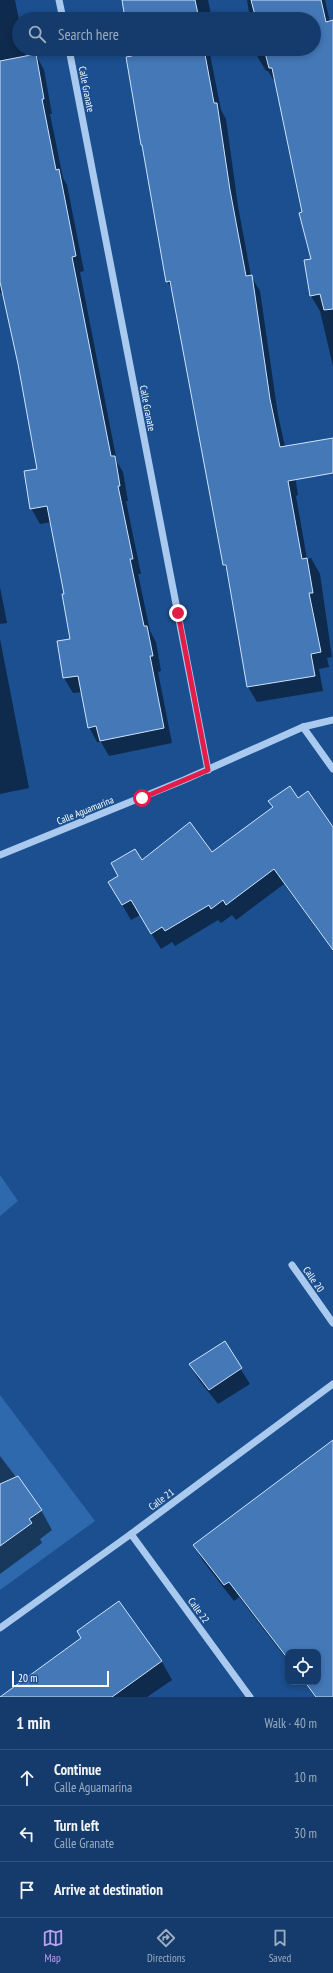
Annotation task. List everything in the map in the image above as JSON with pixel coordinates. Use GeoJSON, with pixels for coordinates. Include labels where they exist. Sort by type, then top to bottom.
{"type":"FeatureCollection","features":[{"type":"Feature","properties":{"kind":"street"},"geometry":{"type":"LineString","coordinates":[[59,0],[62,12]]}},
{"type":"Feature","properties":{"kind":"street","name":"Calle Granate"},"geometry":{"type":"LineString","coordinates":[[70,56],[208,770]]}},
{"type":"Feature","properties":{"kind":"street","name":"Calle Aguamarina"},"geometry":{"type":"LineString","coordinates":[[0,855],[208,770],[303,727],[333,720]]}},
{"type":"Feature","properties":{"kind":"street"},"geometry":{"type":"LineString","coordinates":[[303,727],[333,769]]}},
{"type":"Feature","properties":{"kind":"street","name":"Calle 20"},"geometry":{"type":"LineString","coordinates":[[292,1265],[333,1323]]}},
{"type":"Feature","properties":{"kind":"street","name":"Calle 21"},"geometry":{"type":"LineString","coordinates":[[0,1628],[131,1534],[333,1384]]}},
{"type":"Feature","properties":{"kind":"street","name":"Calle 22"},"geometry":{"type":"LineString","coordinates":[[131,1534],[250,1697]]}},
{"type":"Feature","properties":{"kind":"shaded area"},"geometry":{"type":"Polygon","coordinates":[[[0,1175],[18,1201],[0,1216],[0,1175]]]}},
{"type":"Feature","properties":{"kind":"shaded area"},"geometry":{"type":"Polygon","coordinates":[[[0,1395],[95,1521],[0,1590],[0,1395]]]}},
{"type":"Feature","properties":{"kind":"building"},"geometry":{"type":"Polygon","coordinates":[[[122,0],[195,0],[198,12],[124,12],[122,0]]]}},
{"type":"Feature","properties":{"kind":"building"},"geometry":{"type":"Polygon","coordinates":[[[251,0],[321,0],[326,22],[333,20],[333,309],[324,310],[320,294],[310,296],[304,260],[311,259],[299,213],[302,212],[272,68],[269,68],[266,56],[321,56],[321,12],[254,12],[251,0]]]}},
{"type":"Feature","properties":{"kind":"building"},"geometry":{"type":"Polygon","coordinates":[[[26,56],[36,56],[44,99],[42,99],[56,170],[59,169],[76,256],[72,257],[111,456],[115,456],[120,486],[118,486],[133,559],[130,559],[144,626],[147,626],[153,656],[150,656],[164,728],[100,741],[96,726],[88,728],[78,676],[63,678],[57,641],[70,639],[62,594],[64,594],[47,506],[30,509],[24,471],[37,469],[18,364],[0,282],[0,61],[26,56]]]}},
{"type":"Feature","properties":{"kind":"building"},"geometry":{"type":"Polygon","coordinates":[[[205,56],[214,103],[217,103],[230,190],[246,276],[252,275],[270,399],[280,447],[333,438],[333,473],[288,481],[302,559],[307,558],[313,593],[309,593],[321,652],[311,654],[315,676],[247,687],[226,565],[223,565],[170,281],[166,282],[126,57],[205,56]]]}},
{"type":"Feature","properties":{"kind":"building"},"geometry":{"type":"Polygon","coordinates":[[[290,786],[298,798],[308,791],[333,827],[333,950],[274,869],[226,905],[223,900],[211,909],[209,905],[165,931],[162,927],[151,934],[131,900],[122,905],[108,882],[118,876],[111,863],[135,849],[142,860],[190,822],[212,852],[273,807],[268,801],[290,786]]]}},
{"type":"Feature","properties":{"kind":"building"},"geometry":{"type":"Polygon","coordinates":[[[225,1341],[242,1368],[209,1390],[189,1364],[225,1341]]]}},
{"type":"Feature","properties":{"kind":"building"},"geometry":{"type":"Polygon","coordinates":[[[333,1440],[333,1697],[316,1697],[307,1685],[321,1685],[321,1649],[285,1649],[285,1655],[229,1582],[224,1585],[193,1545],[333,1440]]]}},
{"type":"Feature","properties":{"kind":"building"},"geometry":{"type":"Polygon","coordinates":[[[18,1476],[42,1510],[29,1519],[32,1523],[0,1546],[0,1484],[18,1476]]]}},
{"type":"Feature","properties":{"kind":"building"},"geometry":{"type":"Polygon","coordinates":[[[119,1601],[162,1661],[112,1697],[0,1697],[81,1638],[77,1631],[119,1601]]]}},
{"type":"Feature","properties":{"kind":"route"},"geometry":{"type":"LineString","coordinates":[[142,798],[208,770],[178,613]]}}]}
